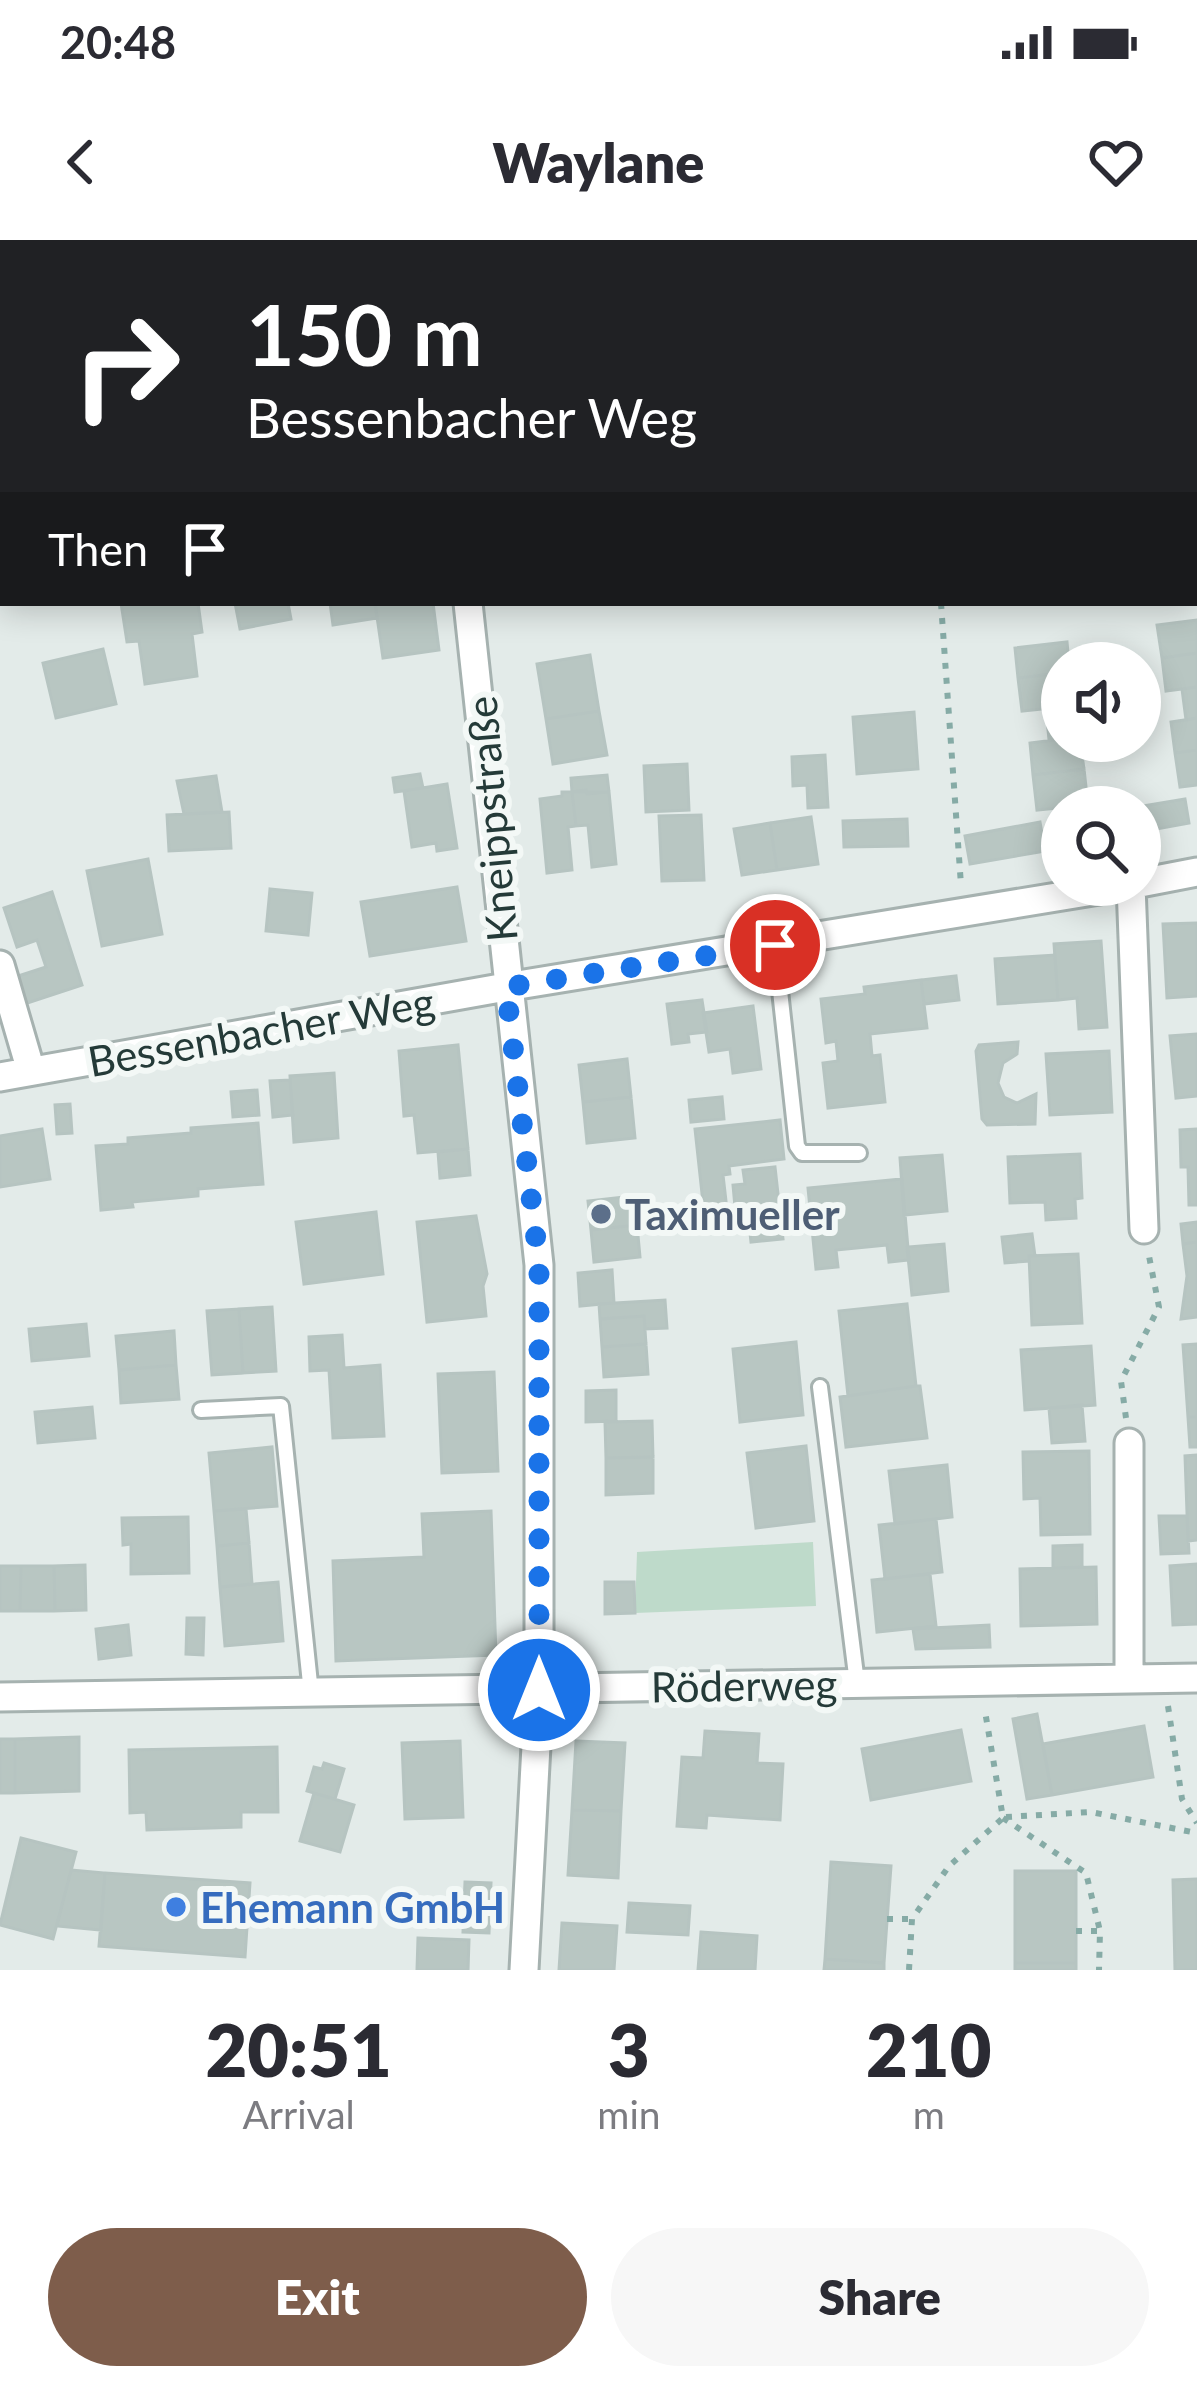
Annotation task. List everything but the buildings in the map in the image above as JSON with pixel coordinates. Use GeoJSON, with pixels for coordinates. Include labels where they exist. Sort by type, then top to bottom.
{"type":"FeatureCollection","features":[{"type":"Feature","properties":{"kind":"street","name":"Kneippstraße"},"geometry":{"type":"LineString","coordinates":[[468,606],[539,1265],[539,1690],[524,1970]]}},
{"type":"Feature","properties":{"kind":"street","name":"Bessenbacher Weg"},"geometry":{"type":"LineString","coordinates":[[1161,879],[1197,872]]}},
{"type":"Feature","properties":{"kind":"street","name":"Bessenbacher Weg"},"geometry":{"type":"LineString","coordinates":[[0,1077],[1041,899]]}},
{"type":"Feature","properties":{"kind":"street"},"geometry":{"type":"LineString","coordinates":[[1135,906],[1144,1229]]}},
{"type":"Feature","properties":{"kind":"street","name":"Bessenbacher Weg"},"geometry":{"type":"LineString","coordinates":[[0,965],[32,1071]]}},
{"type":"Feature","properties":{"kind":"street"},"geometry":{"type":"LineString","coordinates":[[1129,1443],[1129,1678]]}},
{"type":"Feature","properties":{"kind":"street","name":"Röderweg"},"geometry":{"type":"LineString","coordinates":[[0,1697],[1197,1678]]}},
{"type":"Feature","properties":{"kind":"lane"},"geometry":{"type":"LineString","coordinates":[[775,945],[797,1146],[802,1154],[812,1156],[859,1153]]}},
{"type":"Feature","properties":{"kind":"lane"},"geometry":{"type":"LineString","coordinates":[[820,1387],[857,1683]]}},
{"type":"Feature","properties":{"kind":"lane"},"geometry":{"type":"LineString","coordinates":[[201,1410],[281,1406],[310,1693]]}},
{"type":"Feature","properties":{"kind":"path"},"geometry":{"type":"LineString","coordinates":[[941,606],[962,912]]}},
{"type":"Feature","properties":{"kind":"path"},"geometry":{"type":"LineString","coordinates":[[1129,1443],[1121,1381],[1159,1307],[1144,1229]]}},
{"type":"Feature","properties":{"kind":"path"},"geometry":{"type":"LineString","coordinates":[[1163,1677],[1182,1799],[1197,1828]]}},
{"type":"Feature","properties":{"kind":"path"},"geometry":{"type":"LineString","coordinates":[[980,1681],[1003,1818],[1086,1874],[1100,1930],[1100,1970]]}},
{"type":"Feature","properties":{"kind":"path"},"geometry":{"type":"LineString","coordinates":[[909,1970],[912,1919],[949,1866],[1003,1818],[1091,1812],[1197,1828]]}},
{"type":"Feature","properties":{"kind":"path"},"geometry":{"type":"LineString","coordinates":[[887,1919],[912,1919]]}},
{"type":"Feature","properties":{"kind":"path"},"geometry":{"type":"LineString","coordinates":[[1076,1931],[1100,1930]]}},
{"type":"Feature","properties":{"kind":"green space"},"geometry":{"type":"Polygon","coordinates":[[[813,1542],[816,1606],[635,1613],[637,1552],[813,1542]]]}},
{"type":"Feature","properties":{"kind":"place","name":"Taximueller"},"geometry":{"type":"Point","coordinates":[601,1214]}},
{"type":"Feature","properties":{"kind":"place","name":"Ehemann GmbH"},"geometry":{"type":"Point","coordinates":[176,1907]}},
{"type":"Feature","properties":{"kind":"route"},"geometry":{"type":"LineString","coordinates":[[539,1690],[539,1265],[506,987],[775,945]]}}]}
